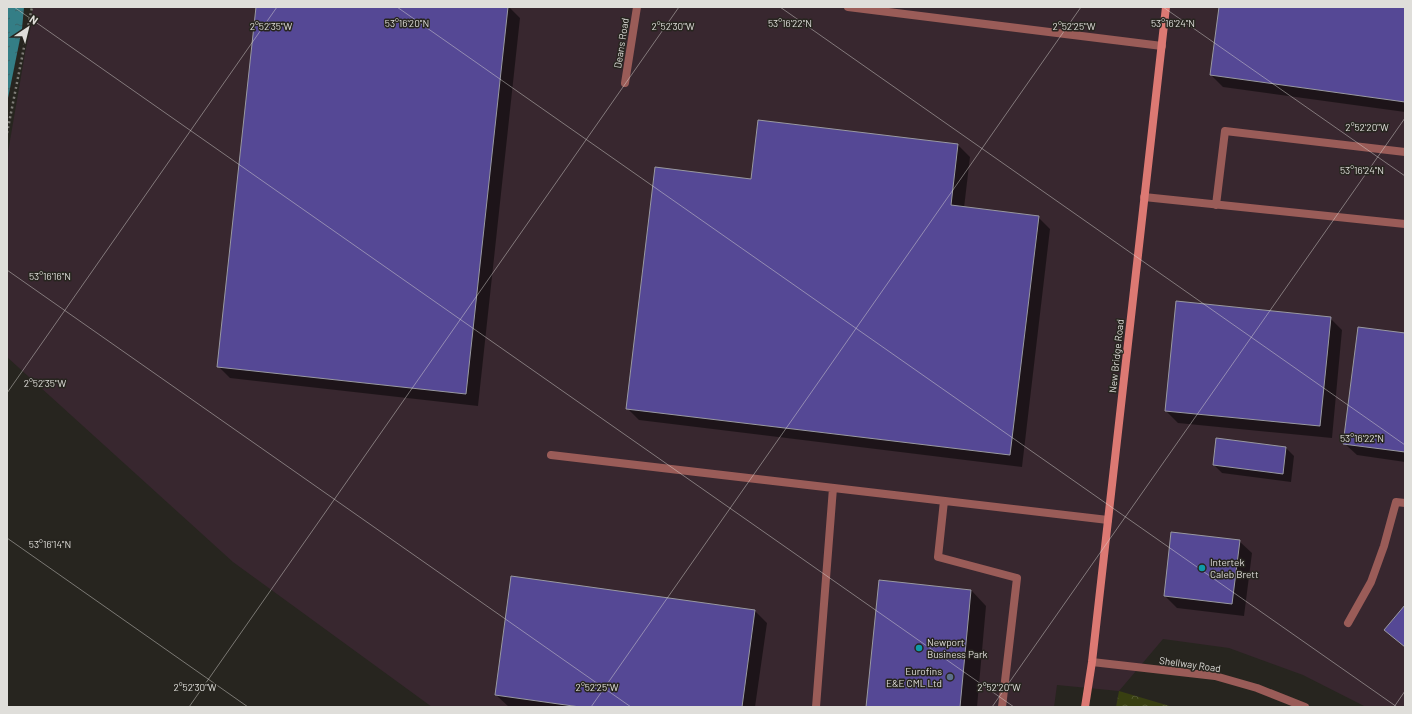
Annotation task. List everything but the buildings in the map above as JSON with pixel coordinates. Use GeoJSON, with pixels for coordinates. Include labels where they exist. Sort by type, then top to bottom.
{"type":"FeatureCollection","features":[{"type":"Feature","properties":{"kind":"street","name":"New Bridge Road"},"geometry":{"type":"LineString","coordinates":[[1085,707],[1092,662],[1166,7]]}},
{"type":"Feature","properties":{"kind":"lane","name":"Deans Road"},"geometry":{"type":"LineString","coordinates":[[625,82],[637,7]]}},
{"type":"Feature","properties":{"kind":"lane"},"geometry":{"type":"LineString","coordinates":[[848,7],[1162,46]]}},
{"type":"Feature","properties":{"kind":"lane"},"geometry":{"type":"LineString","coordinates":[[1216,204],[1225,131],[1405,152]]}},
{"type":"Feature","properties":{"kind":"lane"},"geometry":{"type":"LineString","coordinates":[[1144,197],[1405,224]]}},
{"type":"Feature","properties":{"kind":"lane"},"geometry":{"type":"LineString","coordinates":[[551,455],[1108,520]]}},
{"type":"Feature","properties":{"kind":"lane"},"geometry":{"type":"LineString","coordinates":[[816,707],[833,488]]}},
{"type":"Feature","properties":{"kind":"lane"},"geometry":{"type":"LineString","coordinates":[[944,501],[938,557],[1017,578],[1002,707]]}},
{"type":"Feature","properties":{"kind":"lane"},"geometry":{"type":"LineString","coordinates":[[1348,623],[1371,582],[1384,546],[1396,502],[1405,503]]}},
{"type":"Feature","properties":{"kind":"lane","name":"Shellway Road"},"geometry":{"type":"LineString","coordinates":[[1092,662],[1215,676],[1257,688],[1305,707]]}},
{"type":"Feature","properties":{"kind":"path"},"geometry":{"type":"LineString","coordinates":[[7,133],[32,7]]}},
{"type":"Feature","properties":{"kind":"shaded area"},"geometry":{"type":"Polygon","coordinates":[[[33,7],[1405,7],[1405,707],[1366,707],[1303,675],[1229,648],[1163,639],[1119,691],[1057,685],[1054,707],[432,707],[233,562],[7,357],[7,158],[33,7]]]}},
{"type":"Feature","properties":{"kind":"green space"},"geometry":{"type":"Polygon","coordinates":[[[1119,691],[1173,707],[1116,707],[1119,691]]]}},
{"type":"Feature","properties":{"kind":"water"},"geometry":{"type":"Polygon","coordinates":[[[7,7],[24,7],[22,29],[7,103],[7,7]]]}},
{"type":"Feature","properties":{"kind":"place","name":"Intertek Caleb Brett"},"geometry":{"type":"Point","coordinates":[1202,568]}},
{"type":"Feature","properties":{"kind":"place","name":"Newport Business Park"},"geometry":{"type":"Point","coordinates":[919,648]}},
{"type":"Feature","properties":{"kind":"place","name":"Eurofins E&E CML Ltd"},"geometry":{"type":"Point","coordinates":[950,677]}}]}
